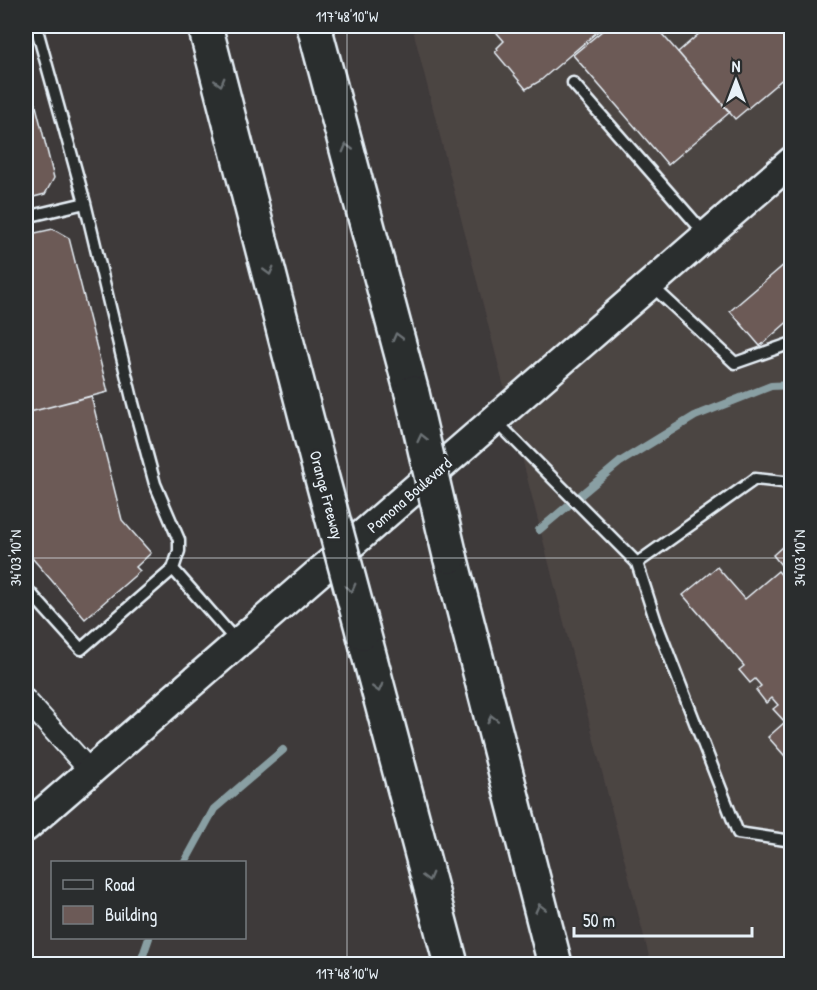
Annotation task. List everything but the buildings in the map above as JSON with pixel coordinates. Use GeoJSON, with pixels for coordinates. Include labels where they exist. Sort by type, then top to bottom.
{"type":"FeatureCollection","features":[{"type":"Feature","properties":{"kind":"highway","name":"Orange Freeway"},"geometry":{"type":"LineString","coordinates":[[205,26],[451,964]]}},
{"type":"Feature","properties":{"kind":"highway"},"geometry":{"type":"LineString","coordinates":[[315,26],[412,393],[450,556],[555,964]]}},
{"type":"Feature","properties":{"kind":"street","name":"Pomona Boulevard"},"geometry":{"type":"LineString","coordinates":[[26,827],[792,161]]}},
{"type":"Feature","properties":{"kind":"street"},"geometry":{"type":"LineString","coordinates":[[26,700],[91,772]]}},
{"type":"Feature","properties":{"kind":"lane"},"geometry":{"type":"LineString","coordinates":[[26,588],[81,650],[173,568],[179,551],[179,540],[155,484],[85,203],[36,26]]}},
{"type":"Feature","properties":{"kind":"lane"},"geometry":{"type":"LineString","coordinates":[[573,83],[706,236]]}},
{"type":"Feature","properties":{"kind":"lane"},"geometry":{"type":"LineString","coordinates":[[26,217],[85,203]]}},
{"type":"Feature","properties":{"kind":"lane"},"geometry":{"type":"LineString","coordinates":[[651,285],[735,363],[792,343]]}},
{"type":"Feature","properties":{"kind":"lane"},"geometry":{"type":"LineString","coordinates":[[495,420],[637,563],[656,622],[738,833],[792,841]]}},
{"type":"Feature","properties":{"kind":"lane"},"geometry":{"type":"LineString","coordinates":[[637,563],[755,479],[792,483]]}},
{"type":"Feature","properties":{"kind":"lane"},"geometry":{"type":"LineString","coordinates":[[173,568],[238,644]]}},
{"type":"Feature","properties":{"kind":"shaded area"},"geometry":{"type":"Polygon","coordinates":[[[412,26],[791,26],[791,964],[651,964],[412,26]]]}},
{"type":"Feature","properties":{"kind":"waterway"},"geometry":{"type":"LineString","coordinates":[[539,530],[620,462],[695,416],[771,386],[792,385]]}},
{"type":"Feature","properties":{"kind":"waterway"},"geometry":{"type":"LineString","coordinates":[[186,861],[214,809],[283,750]]}},
{"type":"Feature","properties":{"kind":"waterway"},"geometry":{"type":"LineString","coordinates":[[140,964],[149,939]]}}]}
